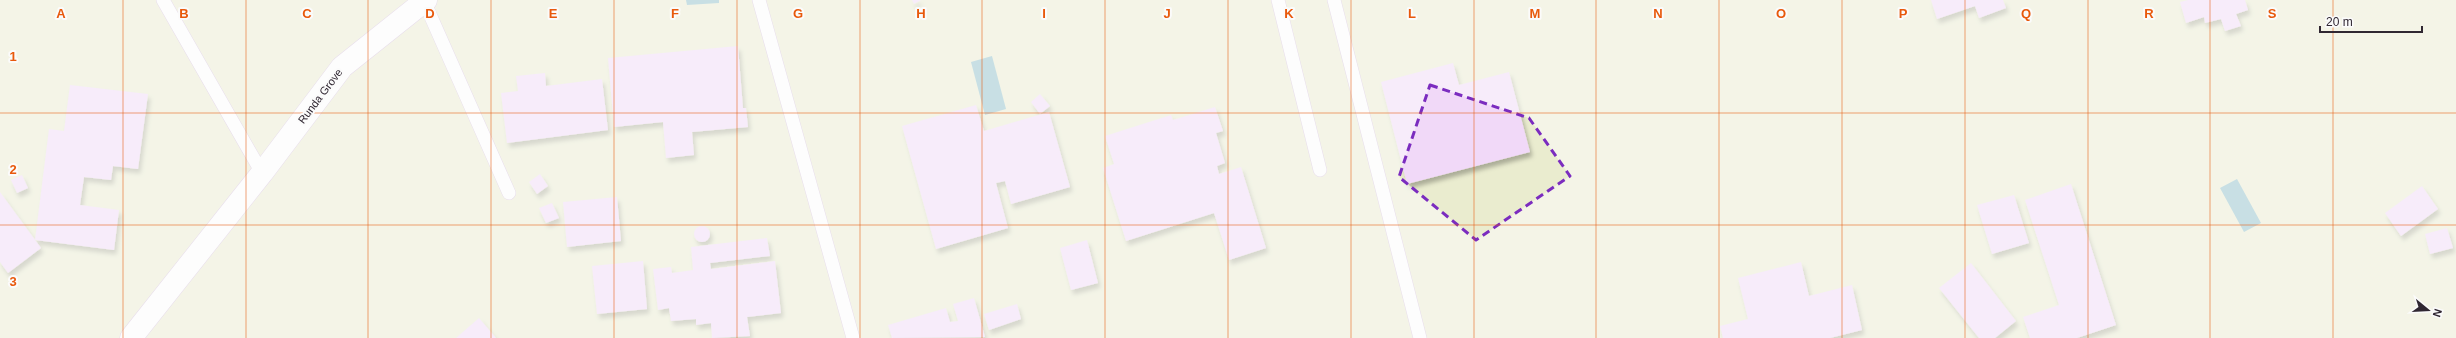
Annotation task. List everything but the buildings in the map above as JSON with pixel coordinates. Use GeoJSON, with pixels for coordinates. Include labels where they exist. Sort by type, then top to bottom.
{"type":"FeatureCollection","features":[{"type":"Feature","properties":{"kind":"street","name":"Runda Grove"},"geometry":{"type":"LineString","coordinates":[[131,338],[262,172],[342,67],[425,1]]}},
{"type":"Feature","properties":{"kind":"lane"},"geometry":{"type":"LineString","coordinates":[[163,0],[262,172]]}},
{"type":"Feature","properties":{"kind":"lane"},"geometry":{"type":"LineString","coordinates":[[759,0],[853,338]]}},
{"type":"Feature","properties":{"kind":"lane"},"geometry":{"type":"LineString","coordinates":[[1278,0],[1320,170]]}},
{"type":"Feature","properties":{"kind":"lane"},"geometry":{"type":"LineString","coordinates":[[1334,0],[1420,338]]}},
{"type":"Feature","properties":{"kind":"lane"},"geometry":{"type":"LineString","coordinates":[[425,1],[509,193]]}},
{"type":"Feature","properties":{"kind":"highlighted area"},"geometry":{"type":"Polygon","coordinates":[[[1430,85],[1529,118],[1570,176],[1476,240],[1399,177],[1430,85]]]}},
{"type":"Feature","properties":{"kind":"green space"},"geometry":{"type":"Polygon","coordinates":[[[0,0],[2456,0],[2456,338],[0,338],[0,0]]]}},
{"type":"Feature","properties":{"kind":"water"},"geometry":{"type":"Polygon","coordinates":[[[686,0],[719,0],[719,3],[687,5],[686,0]]]}},
{"type":"Feature","properties":{"kind":"water"},"geometry":{"type":"Polygon","coordinates":[[[992,56],[1006,109],[985,115],[971,62],[992,56]]]}},
{"type":"Feature","properties":{"kind":"water"},"geometry":{"type":"Polygon","coordinates":[[[2237,179],[2261,223],[2244,232],[2220,188],[2237,179]]]}}]}
